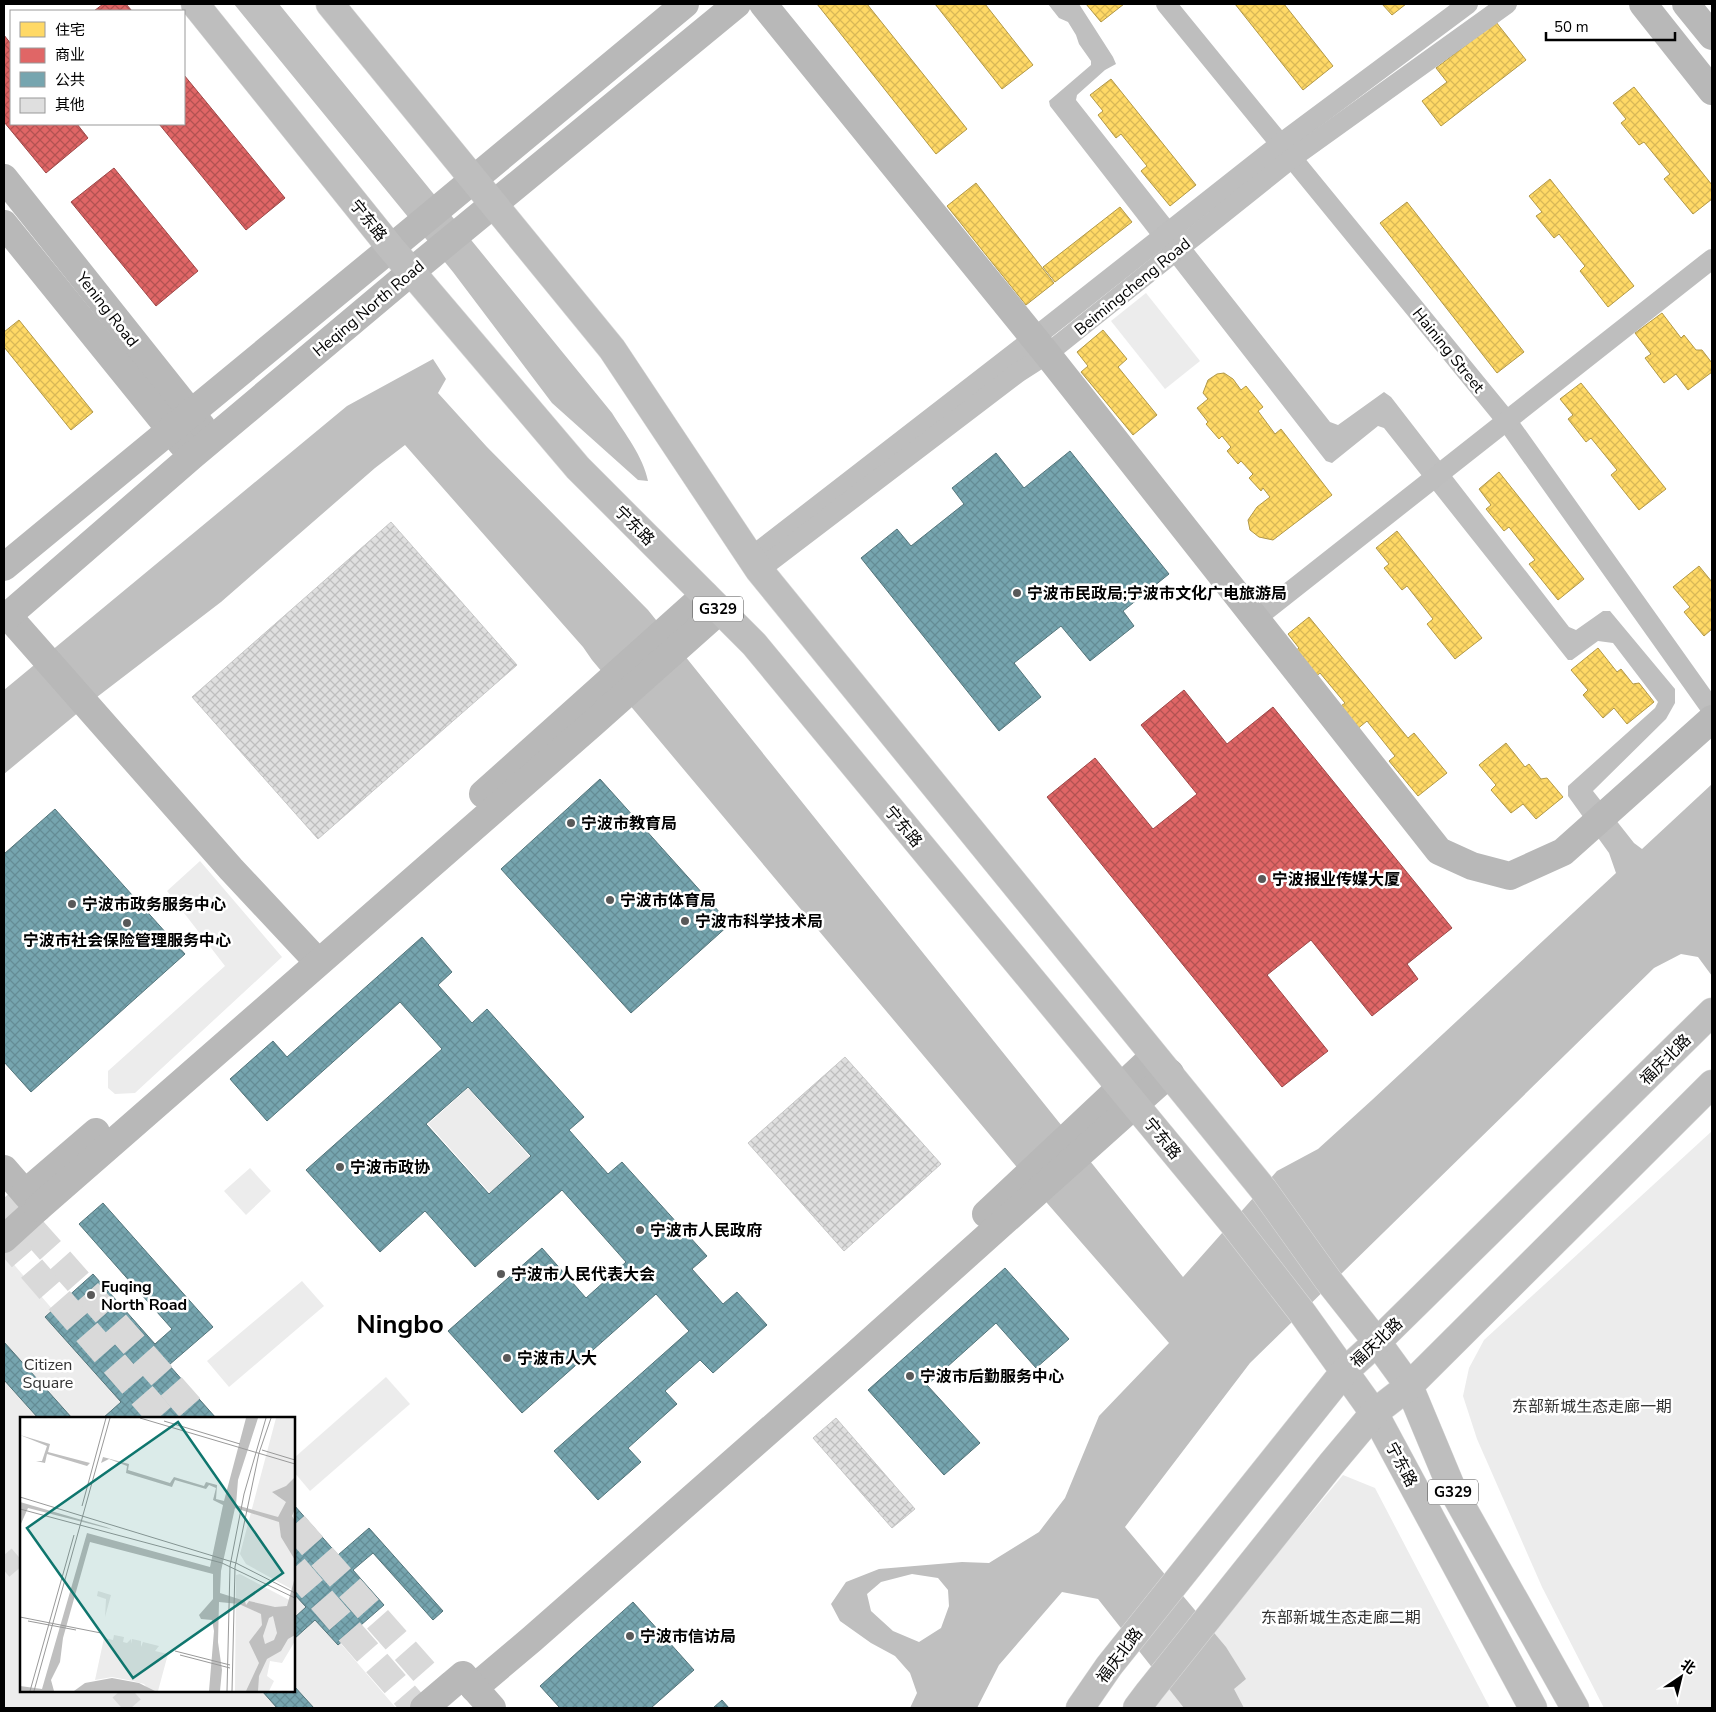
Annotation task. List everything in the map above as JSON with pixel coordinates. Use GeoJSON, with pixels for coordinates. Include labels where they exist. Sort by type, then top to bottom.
{"type":"FeatureCollection","features":[{"type":"Feature","properties":{"kind":"main road","name":"宁东路"},"geometry":{"type":"LineString","coordinates":[[195,4],[391,248],[578,468],[754,644],[1232,1222],[1301,1311],[1374,1413],[1532,1708]]}},
{"type":"Feature","properties":{"kind":"main road","name":"G329"},"geometry":{"type":"LineString","coordinates":[[330,4],[612,349],[754,564],[1263,1189],[1328,1280],[1377,1342],[1409,1386],[1452,1489],[1575,1708]]}},
{"type":"Feature","properties":{"kind":"main road","name":"福庆北路"},"geometry":{"type":"LineString","coordinates":[[1080,1708],[1109,1666],[1344,1372],[1377,1342],[1712,1012]]}},
{"type":"Feature","properties":{"kind":"main road"},"geometry":{"type":"LineString","coordinates":[[1138,1708],[1155,1684],[1374,1413],[1409,1386],[1712,1084]]}},
{"type":"Feature","properties":{"kind":"street","name":"Heqing North Road"},"geometry":{"type":"LineString","coordinates":[[4,567],[684,4]]}},
{"type":"Feature","properties":{"kind":"street","name":"Heqing North Road"},"geometry":{"type":"LineString","coordinates":[[5,622],[202,448],[411,272],[737,4]]}},
{"type":"Feature","properties":{"kind":"street"},"geometry":{"type":"LineString","coordinates":[[763,4],[1040,346],[1439,851],[1472,866],[1510,876],[1562,852],[1712,719]]}},
{"type":"Feature","properties":{"kind":"street","name":"Haining Street"},"geometry":{"type":"LineString","coordinates":[[1166,4],[1506,420],[1712,710]]}},
{"type":"Feature","properties":{"kind":"street","name":"Beimingcheng Road"},"geometry":{"type":"LineString","coordinates":[[754,564],[1019,372],[1040,346],[1468,4]]}},
{"type":"Feature","properties":{"kind":"street","name":"Beimingcheng Road"},"geometry":{"type":"LineString","coordinates":[[1286,151],[1507,4]]}},
{"type":"Feature","properties":{"kind":"street"},"geometry":{"type":"LineString","coordinates":[[1643,4],[1712,91]]}},
{"type":"Feature","properties":{"kind":"street"},"geometry":{"type":"LineString","coordinates":[[1686,4],[1712,36]]}},
{"type":"Feature","properties":{"kind":"street","name":"Yening Road"},"geometry":{"type":"LineString","coordinates":[[4,178],[202,448]]}},
{"type":"Feature","properties":{"kind":"street","name":"Yening Road"},"geometry":{"type":"LineString","coordinates":[[4,224],[181,421]]}},
{"type":"Feature","properties":{"kind":"street"},"geometry":{"type":"LineString","coordinates":[[1255,619],[1712,259]]}},
{"type":"Feature","properties":{"kind":"street"},"geometry":{"type":"LineString","coordinates":[[4,1239],[31,1200],[308,961],[713,603]]}},
{"type":"Feature","properties":{"kind":"street"},"geometry":{"type":"LineString","coordinates":[[5,622],[231,869],[308,961]]}},
{"type":"Feature","properties":{"kind":"street"},"geometry":{"type":"LineString","coordinates":[[424,1708],[468,1681],[521,1627],[846,1346],[1162,1065]]}},
{"type":"Feature","properties":{"kind":"street"},"geometry":{"type":"LineString","coordinates":[[4,1169],[31,1200]]}},
{"type":"Feature","properties":{"kind":"street"},"geometry":{"type":"LineString","coordinates":[[468,1681],[492,1708]]}},
{"type":"Feature","properties":{"kind":"green space"},"geometry":{"type":"Polygon","coordinates":[[[1146,293],[1200,361],[1165,389],[1111,321],[1146,293]]]}},
{"type":"Feature","properties":{"kind":"green space"},"geometry":{"type":"Polygon","coordinates":[[[200,861],[282,957],[135,1093],[115,1094],[108,1088],[108,1071],[225,966],[167,891],[200,861]]]}},
{"type":"Feature","properties":{"kind":"green space"},"geometry":{"type":"Polygon","coordinates":[[[468,1088],[530,1157],[490,1193],[428,1124],[468,1088]]]}},
{"type":"Feature","properties":{"kind":"green space","name":"东部新城生态走廊一期"},"geometry":{"type":"Polygon","coordinates":[[[1712,1131],[1712,1708],[1604,1708],[1542,1587],[1477,1439],[1463,1396],[1469,1368],[1484,1340],[1712,1131]]]}},
{"type":"Feature","properties":{"kind":"green space"},"geometry":{"type":"Polygon","coordinates":[[[250,1168],[271,1191],[246,1215],[224,1191],[250,1168]]]}},
{"type":"Feature","properties":{"kind":"green space","name":"Citizen Square"},"geometry":{"type":"Polygon","coordinates":[[[4,1253],[145,1417],[20,1417],[20,1692],[295,1692],[295,1590],[396,1708],[4,1708],[4,1253]]]}},
{"type":"Feature","properties":{"kind":"green space"},"geometry":{"type":"Polygon","coordinates":[[[302,1281],[324,1306],[229,1387],[207,1361],[302,1281]]]}},
{"type":"Feature","properties":{"kind":"green space"},"geometry":{"type":"Polygon","coordinates":[[[386,1377],[410,1404],[310,1491],[295,1473],[295,1457],[386,1377]]]}},
{"type":"Feature","properties":{"kind":"green space","name":"东部新城生态走廊二期"},"geometry":{"type":"Polygon","coordinates":[[[1343,1475],[1375,1488],[1490,1708],[1152,1708],[1166,1687],[1343,1475]]]}},
{"type":"Feature","properties":{"kind":"shaded area"},"geometry":{"type":"Polygon","coordinates":[[[234,4],[279,4],[612,413],[638,454],[648,481],[638,480],[552,403],[453,272],[234,4]]]}},
{"type":"Feature","properties":{"kind":"shaded area"},"geometry":{"type":"Polygon","coordinates":[[[1048,4],[1079,4],[1116,64],[1105,70],[1077,95],[1076,100],[1330,422],[1338,425],[1384,392],[1391,397],[1569,627],[1576,630],[1603,611],[1610,611],[1675,689],[1675,703],[1666,719],[1593,791],[1634,843],[1642,849],[1712,784],[1712,976],[1698,957],[1681,954],[1654,968],[1250,1363],[1125,1527],[1226,1647],[1246,1679],[1234,1689],[1244,1708],[1184,1708],[1098,1599],[1062,1592],[999,1665],[977,1708],[910,1708],[917,1693],[910,1673],[895,1656],[871,1643],[840,1621],[831,1604],[846,1582],[879,1569],[962,1562],[989,1563],[1039,1532],[1065,1498],[1099,1416],[1169,1343],[1047,1203],[583,647],[405,445],[375,468],[221,602],[97,697],[4,774],[4,690],[347,406],[433,359],[446,379],[438,393],[487,447],[648,610],[1183,1277],[1277,1171],[1318,1149],[1616,873],[1609,853],[1568,796],[1568,786],[1655,708],[1658,702],[1613,643],[1598,641],[1572,660],[1568,660],[1384,428],[1378,426],[1332,463],[1326,461],[1050,106],[1049,101],[1091,65],[1091,61],[1079,44],[1068,22],[1059,18],[1048,4]],[[912,1574],[881,1582],[867,1594],[871,1611],[893,1631],[919,1642],[941,1628],[949,1606],[948,1590],[938,1578],[912,1574]]]}},
{"type":"Feature","properties":{"kind":"building: 住宅"},"geometry":{"type":"Polygon","coordinates":[[[817,4],[867,4],[967,129],[936,154],[817,4]]]}},
{"type":"Feature","properties":{"kind":"building: 住宅"},"geometry":{"type":"Polygon","coordinates":[[[935,4],[985,4],[1033,65],[1002,89],[935,4]]]}},
{"type":"Feature","properties":{"kind":"building: 住宅"},"geometry":{"type":"Polygon","coordinates":[[[1086,4],[1124,4],[1101,22],[1086,4]]]}},
{"type":"Feature","properties":{"kind":"building: 住宅"},"geometry":{"type":"Polygon","coordinates":[[[1235,4],[1284,4],[1333,66],[1303,90],[1235,4]]]}},
{"type":"Feature","properties":{"kind":"building: 住宅"},"geometry":{"type":"Polygon","coordinates":[[[1382,4],[1406,4],[1392,15],[1382,4]]]}},
{"type":"Feature","properties":{"kind":"building: 住宅"},"geometry":{"type":"Polygon","coordinates":[[[1496,22],[1526,60],[1441,126],[1422,101],[1447,82],[1436,68],[1496,22]]]}},
{"type":"Feature","properties":{"kind":"building: 住宅"},"geometry":{"type":"Polygon","coordinates":[[[1111,79],[1196,185],[1170,206],[1141,171],[1147,166],[1121,134],[1116,138],[1098,115],[1103,111],[1090,95],[1111,79]]]}},
{"type":"Feature","properties":{"kind":"building: 住宅"},"geometry":{"type":"Polygon","coordinates":[[[1634,87],[1712,185],[1712,199],[1693,214],[1664,179],[1670,174],[1644,142],[1639,145],[1621,123],[1626,119],[1613,103],[1634,87]]]}},
{"type":"Feature","properties":{"kind":"building: 住宅"},"geometry":{"type":"Polygon","coordinates":[[[1550,179],[1634,286],[1608,307],[1580,271],[1585,266],[1559,234],[1554,238],[1536,216],[1542,212],[1529,196],[1550,179]]]}},
{"type":"Feature","properties":{"kind":"building: 住宅"},"geometry":{"type":"Polygon","coordinates":[[[976,183],[1054,283],[1026,305],[947,206],[976,183]]]}},
{"type":"Feature","properties":{"kind":"building: 住宅"},"geometry":{"type":"Polygon","coordinates":[[[1407,202],[1524,352],[1497,373],[1380,223],[1407,202]]]}},
{"type":"Feature","properties":{"kind":"building: 住宅"},"geometry":{"type":"Polygon","coordinates":[[[1120,207],[1132,222],[1055,282],[1043,267],[1120,207]]]}},
{"type":"Feature","properties":{"kind":"building: 住宅"},"geometry":{"type":"Polygon","coordinates":[[[1662,313],[1681,338],[1684,335],[1696,350],[1702,350],[1712,363],[1712,372],[1688,390],[1676,374],[1664,383],[1645,358],[1651,354],[1635,333],[1662,313]]]}},
{"type":"Feature","properties":{"kind":"building: 住宅"},"geometry":{"type":"Polygon","coordinates":[[[19,320],[93,412],[71,430],[4,347],[4,332],[19,320]]]}},
{"type":"Feature","properties":{"kind":"building: 住宅"},"geometry":{"type":"Polygon","coordinates":[[[1103,330],[1127,359],[1118,367],[1157,415],[1133,435],[1081,372],[1088,366],[1077,352],[1103,330]]]}},
{"type":"Feature","properties":{"kind":"building: 住宅"},"geometry":{"type":"Polygon","coordinates":[[[1224,373],[1233,379],[1241,390],[1246,386],[1263,407],[1258,411],[1275,434],[1281,429],[1332,495],[1273,540],[1259,537],[1250,530],[1248,520],[1257,507],[1270,497],[1263,488],[1261,491],[1249,478],[1253,474],[1241,461],[1238,464],[1227,451],[1231,447],[1222,436],[1219,439],[1206,424],[1208,422],[1197,408],[1208,399],[1203,393],[1208,380],[1217,374],[1224,373]]]}},
{"type":"Feature","properties":{"kind":"building: 住宅"},"geometry":{"type":"Polygon","coordinates":[[[1581,383],[1666,489],[1639,510],[1611,475],[1617,470],[1591,438],[1586,442],[1568,419],[1573,415],[1560,399],[1581,383]]]}},
{"type":"Feature","properties":{"kind":"building: 住宅"},"geometry":{"type":"Polygon","coordinates":[[[1499,472],[1584,579],[1558,600],[1529,564],[1535,560],[1509,527],[1504,531],[1486,509],[1491,505],[1479,489],[1499,472]]]}},
{"type":"Feature","properties":{"kind":"building: 住宅"},"geometry":{"type":"Polygon","coordinates":[[[1397,531],[1482,638],[1455,659],[1427,624],[1433,619],[1407,586],[1402,590],[1384,568],[1389,564],[1376,548],[1397,531]]]}},
{"type":"Feature","properties":{"kind":"building: 住宅"},"geometry":{"type":"Polygon","coordinates":[[[1699,566],[1712,582],[1712,629],[1704,636],[1684,612],[1690,607],[1673,587],[1699,566]]]}},
{"type":"Feature","properties":{"kind":"building: 住宅"},"geometry":{"type":"Polygon","coordinates":[[[1309,617],[1408,738],[1414,733],[1447,773],[1418,796],[1389,761],[1395,756],[1367,721],[1356,730],[1338,708],[1345,703],[1320,673],[1314,678],[1294,652],[1299,648],[1288,634],[1309,617]]]}},
{"type":"Feature","properties":{"kind":"building: 住宅"},"geometry":{"type":"Polygon","coordinates":[[[1598,648],[1617,672],[1621,669],[1633,684],[1639,683],[1654,702],[1627,724],[1614,708],[1603,718],[1583,695],[1588,690],[1571,670],[1598,648]]]}},
{"type":"Feature","properties":{"kind":"building: 住宅"},"geometry":{"type":"Polygon","coordinates":[[[1506,743],[1525,767],[1529,764],[1541,779],[1547,778],[1563,797],[1536,819],[1523,804],[1511,813],[1491,790],[1496,785],[1479,765],[1506,743]]]}},
{"type":"Feature","properties":{"kind":"building: 商业"},"geometry":{"type":"Polygon","coordinates":[[[103,4],[126,4],[131,10],[95,10],[103,4]]]}},
{"type":"Feature","properties":{"kind":"building: 商业"},"geometry":{"type":"Polygon","coordinates":[[[4,35],[10,43],[10,125],[78,125],[88,138],[46,173],[4,122],[4,35]]]}},
{"type":"Feature","properties":{"kind":"building: 商业"},"geometry":{"type":"Polygon","coordinates":[[[185,76],[285,198],[246,230],[160,125],[185,125],[185,76]]]}},
{"type":"Feature","properties":{"kind":"building: 商业"},"geometry":{"type":"Polygon","coordinates":[[[114,168],[198,271],[156,306],[71,202],[114,168]]]}},
{"type":"Feature","properties":{"kind":"building: 商业","name":"宁波报业传媒大厦"},"geometry":{"type":"Polygon","coordinates":[[[1184,690],[1227,744],[1273,707],[1452,928],[1407,964],[1418,979],[1372,1016],[1311,940],[1267,975],[1328,1051],[1282,1087],[1047,797],[1095,758],[1153,829],[1197,794],[1141,725],[1184,690]]]}},
{"type":"Feature","properties":{"kind":"building: 公共","name":"宁波市民政局;宁波市文化广电旅游局"},"geometry":{"type":"Polygon","coordinates":[[[1070,451],[1169,574],[1123,611],[1134,626],[1090,661],[1061,626],[1014,663],[1041,697],[999,731],[861,558],[897,529],[911,546],[964,504],[952,488],[996,453],[1024,488],[1070,451]]]}},
{"type":"Feature","properties":{"kind":"building: 公共"},"geometry":{"type":"Polygon","coordinates":[[[600,779],[730,924],[631,1013],[501,869],[600,779]]]}},
{"type":"Feature","properties":{"kind":"building: 公共","name":"宁波市政务服务中心"},"geometry":{"type":"Polygon","coordinates":[[[55,809],[185,954],[31,1092],[4,1062],[4,854],[55,809]]]}},
{"type":"Feature","properties":{"kind":"building: 公共","name":"宁波市人民政府"},"geometry":{"type":"Polygon","coordinates":[[[422,937],[452,972],[438,985],[472,1023],[487,1009],[584,1117],[569,1130],[608,1174],[622,1162],[707,1256],[692,1269],[723,1304],[737,1292],[767,1325],[713,1373],[700,1360],[665,1391],[677,1404],[628,1448],[641,1462],[598,1500],[554,1451],[689,1331],[656,1294],[522,1413],[448,1331],[542,1248],[586,1298],[626,1262],[562,1190],[475,1267],[425,1211],[380,1252],[306,1170],[442,1049],[400,1002],[267,1121],[230,1079],[273,1041],[287,1057],[422,937]],[[468,1087],[426,1124],[489,1194],[531,1156],[468,1087]]]}},
{"type":"Feature","properties":{"kind":"building: 公共","name":"Fuqing North Road"},"geometry":{"type":"Polygon","coordinates":[[[103,1203],[213,1327],[169,1365],[215,1417],[104,1417],[121,1402],[45,1317],[93,1274],[155,1344],[172,1329],[79,1224],[103,1203]]]}},
{"type":"Feature","properties":{"kind":"building: 公共","name":"宁波市后勤服务中心"},"geometry":{"type":"Polygon","coordinates":[[[1005,1268],[1069,1339],[1036,1368],[996,1323],[927,1385],[980,1443],[944,1475],[868,1390],[1005,1268]]]}},
{"type":"Feature","properties":{"kind":"building: 公共"},"geometry":{"type":"Polygon","coordinates":[[[4,1342],[71,1417],[37,1417],[4,1380],[4,1342]]]}},
{"type":"Feature","properties":{"kind":"building: 公共"},"geometry":{"type":"Polygon","coordinates":[[[295,1506],[338,1555],[369,1528],[443,1611],[433,1620],[373,1553],[353,1570],[384,1605],[338,1645],[315,1620],[295,1638],[295,1617],[306,1607],[295,1595],[295,1506]]]}},
{"type":"Feature","properties":{"kind":"building: 公共","name":"宁波市信访局"},"geometry":{"type":"Polygon","coordinates":[[[633,1602],[694,1670],[651,1708],[560,1708],[540,1686],[633,1602]]]}},
{"type":"Feature","properties":{"kind":"building: 公共"},"geometry":{"type":"Polygon","coordinates":[[[295,1687],[314,1708],[277,1708],[263,1692],[295,1692],[295,1687]]]}},
{"type":"Feature","properties":{"kind":"building: 公共"},"geometry":{"type":"Polygon","coordinates":[[[722,1700],[729,1708],[713,1708],[722,1700]]]}},
{"type":"Feature","properties":{"kind":"building: 其他"},"geometry":{"type":"Polygon","coordinates":[[[391,522],[517,665],[318,839],[192,697],[391,522]]]}},
{"type":"Feature","properties":{"kind":"building: 其他"},"geometry":{"type":"Polygon","coordinates":[[[845,1057],[941,1164],[844,1251],[748,1143],[845,1057]]]}},
{"type":"Feature","properties":{"kind":"building: 其他"},"geometry":{"type":"Polygon","coordinates":[[[836,1418],[915,1509],[892,1528],[813,1438],[836,1418]]]}},
{"type":"Feature","properties":{"kind":"tunnel"},"geometry":{"type":"LineString","coordinates":[[4,1198],[198,1417]]}},
{"type":"Feature","properties":{"kind":"tunnel"},"geometry":{"type":"LineString","coordinates":[[4,1237],[161,1417]]}},
{"type":"Feature","properties":{"kind":"tunnel"},"geometry":{"type":"LineString","coordinates":[[295,1526],[456,1708]]}},
{"type":"Feature","properties":{"kind":"tunnel"},"geometry":{"type":"LineString","coordinates":[[4,1555],[20,1574]]}},
{"type":"Feature","properties":{"kind":"tunnel"},"geometry":{"type":"LineString","coordinates":[[295,1569],[416,1708]]}},
{"type":"Feature","properties":{"kind":"tunnel"},"geometry":{"type":"LineString","coordinates":[[121,1692],[135,1708]]}},
{"type":"Feature","properties":{"kind":"place","name":"宁波市民政局;宁波市文化广电旅游局"},"geometry":{"type":"Point","coordinates":[1017,593]}},
{"type":"Feature","properties":{"kind":"place","name":"宁波市教育局"},"geometry":{"type":"Point","coordinates":[571,823]}},
{"type":"Feature","properties":{"kind":"place","name":"宁波报业传媒大厦"},"geometry":{"type":"Point","coordinates":[1262,879]}},
{"type":"Feature","properties":{"kind":"place","name":"宁波市体育局"},"geometry":{"type":"Point","coordinates":[610,900]}},
{"type":"Feature","properties":{"kind":"place","name":"宁波市政务服务中心"},"geometry":{"type":"Point","coordinates":[72,904]}},
{"type":"Feature","properties":{"kind":"place","name":"宁波市科学技术局"},"geometry":{"type":"Point","coordinates":[685,921]}},
{"type":"Feature","properties":{"kind":"place","name":"宁波市社会保险管理服务中心"},"geometry":{"type":"Point","coordinates":[127,923]}},
{"type":"Feature","properties":{"kind":"place","name":"宁波市政协"},"geometry":{"type":"Point","coordinates":[340,1167]}},
{"type":"Feature","properties":{"kind":"place","name":"宁波市人民政府"},"geometry":{"type":"Point","coordinates":[640,1230]}},
{"type":"Feature","properties":{"kind":"place","name":"宁波市人民代表大会"},"geometry":{"type":"Point","coordinates":[501,1274]}},
{"type":"Feature","properties":{"kind":"place","name":"Fuqing North Road"},"geometry":{"type":"Point","coordinates":[91,1295]}},
{"type":"Feature","properties":{"kind":"place","name":"宁波市人大"},"geometry":{"type":"Point","coordinates":[507,1358]}},
{"type":"Feature","properties":{"kind":"place","name":"宁波市后勤服务中心"},"geometry":{"type":"Point","coordinates":[910,1376]}},
{"type":"Feature","properties":{"kind":"place","name":"宁波市信访局"},"geometry":{"type":"Point","coordinates":[630,1636]}},
{"type":"Feature","properties":{"kind":"district","name":"Ningbo"},"geometry":{"type":"Point","coordinates":[400,1324]}}]}
